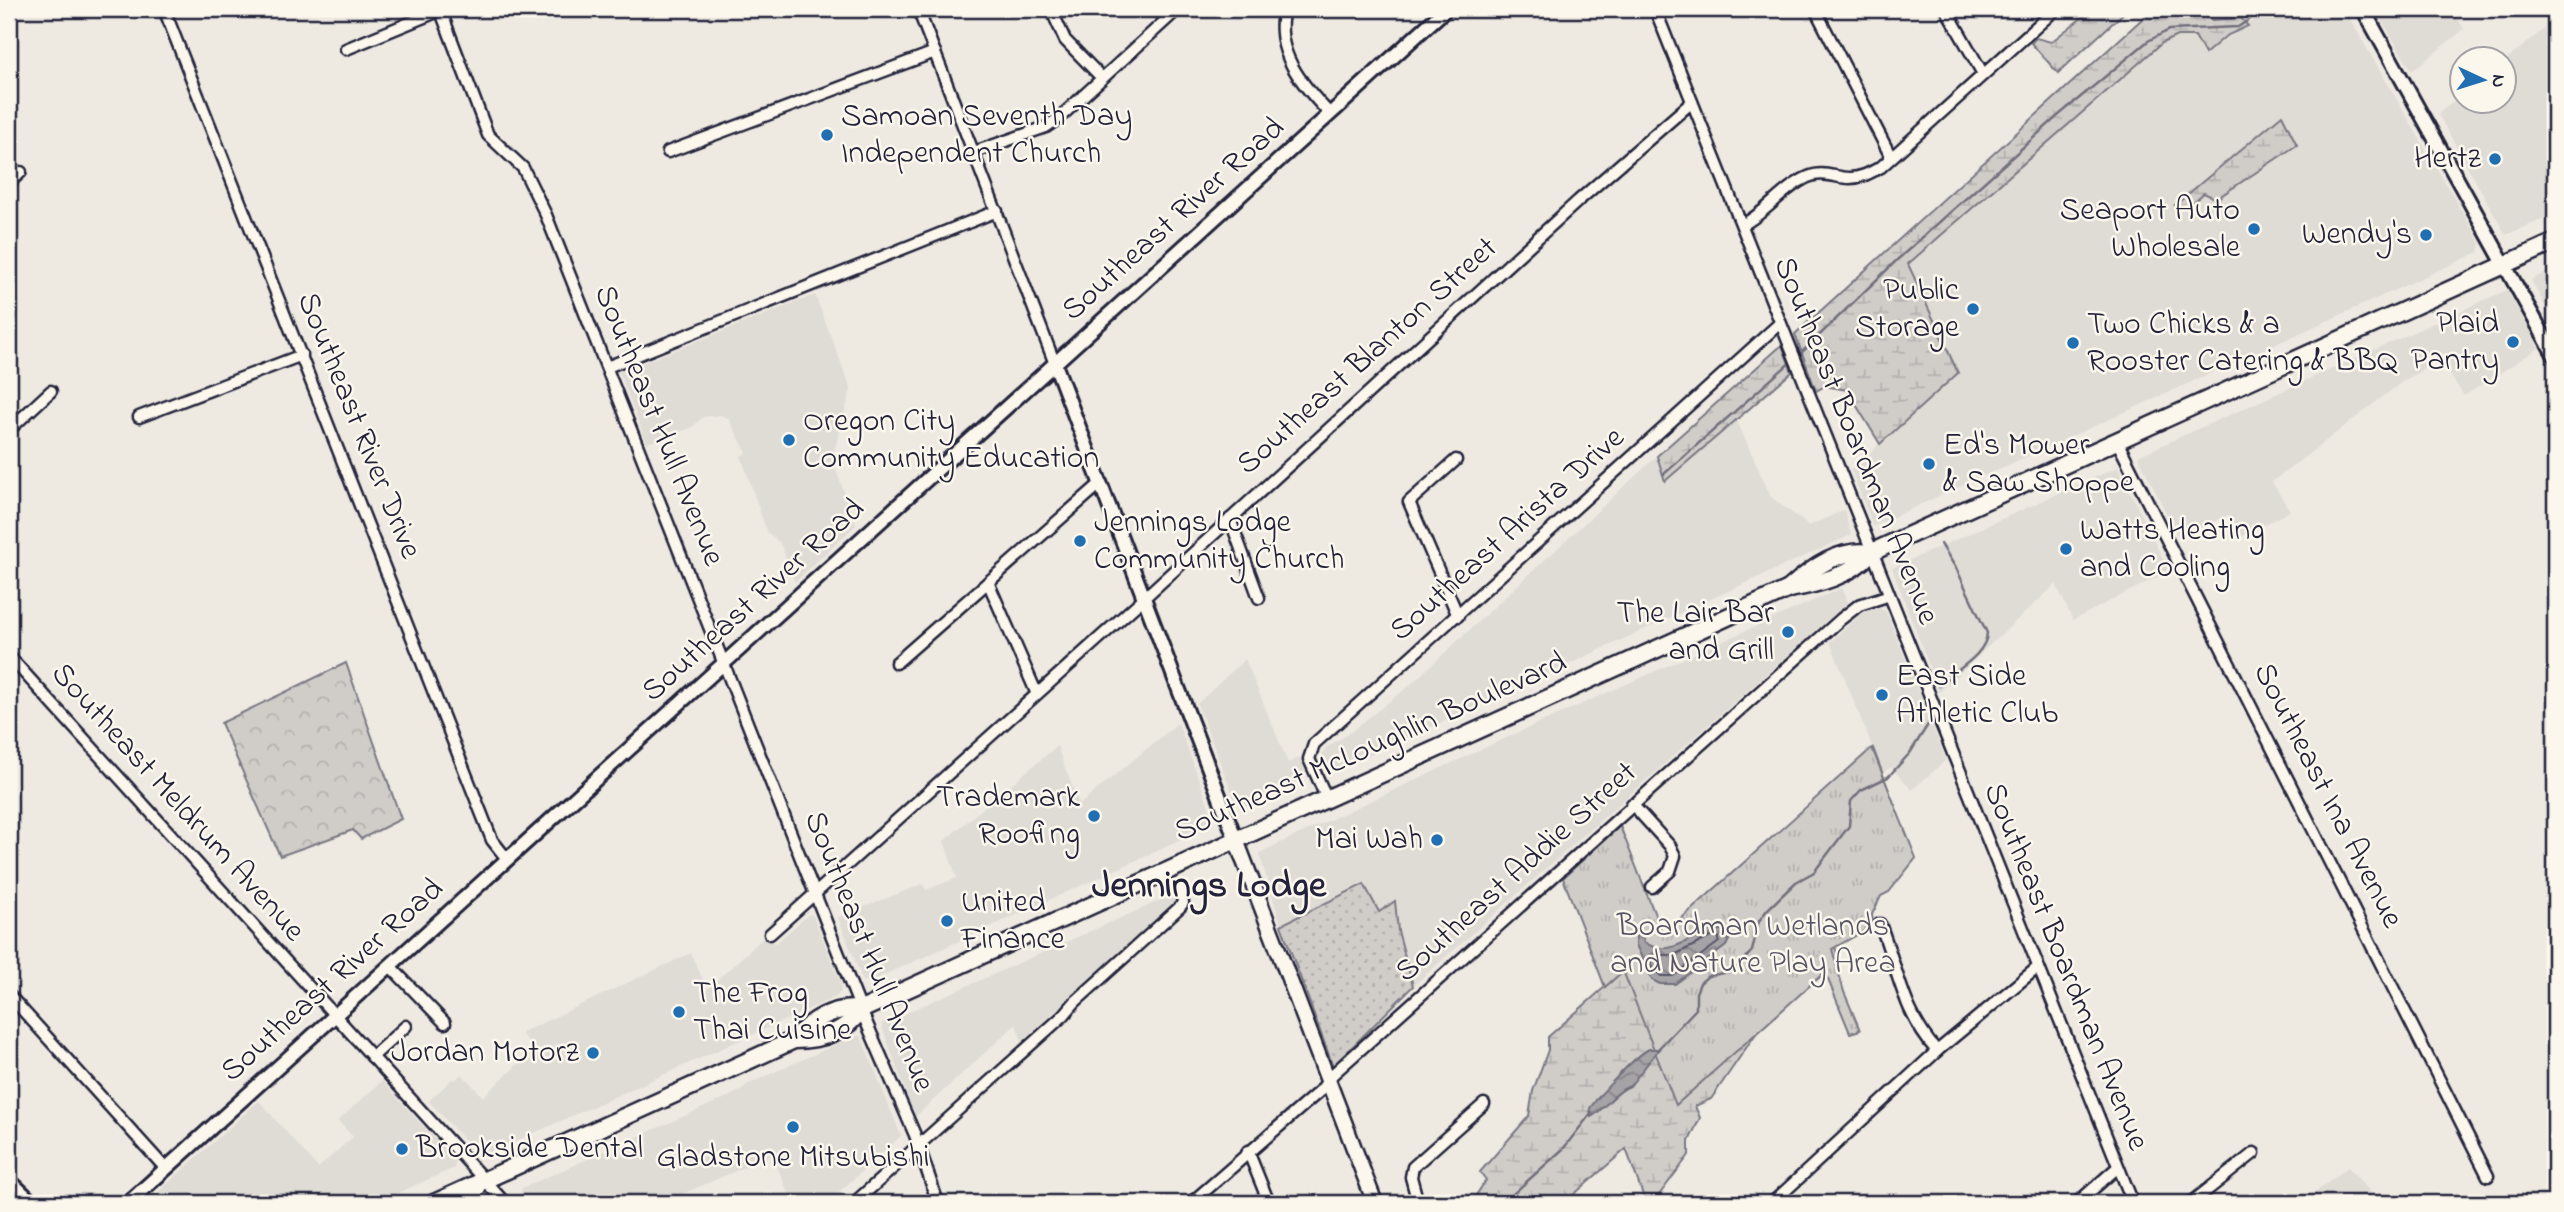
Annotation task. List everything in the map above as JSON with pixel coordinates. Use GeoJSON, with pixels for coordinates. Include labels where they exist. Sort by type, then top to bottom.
{"type":"FeatureCollection","features":[{"type":"Feature","properties":{"kind":"main road","name":"Southeast McLoughlin Boulevard"},"geometry":{"type":"LineString","coordinates":[[434,1203],[794,1040],[807,1024],[844,1008],[861,1010],[1789,589],[1816,584],[1860,565],[1870,553],[2555,242]]}},
{"type":"Feature","properties":{"kind":"main road"},"geometry":{"type":"LineString","coordinates":[[1236,839],[1374,1203]]}},
{"type":"Feature","properties":{"kind":"street","name":"Southeast River Drive"},"geometry":{"type":"LineString","coordinates":[[164,9],[492,840],[508,859]]}},
{"type":"Feature","properties":{"kind":"street","name":"Southeast Hull Avenue"},"geometry":{"type":"LineString","coordinates":[[346,48],[440,9],[488,135],[516,160],[529,177],[607,367],[861,1010],[919,1148],[938,1203]]}},
{"type":"Feature","properties":{"kind":"street"},"geometry":{"type":"LineString","coordinates":[[918,9],[1236,839]]}},
{"type":"Feature","properties":{"kind":"street"},"geometry":{"type":"LineString","coordinates":[[1051,9],[1065,40],[1102,78]]}},
{"type":"Feature","properties":{"kind":"street"},"geometry":{"type":"LineString","coordinates":[[974,152],[1046,127],[1178,9]]}},
{"type":"Feature","properties":{"kind":"street"},"geometry":{"type":"LineString","coordinates":[[1284,9],[1281,23],[1287,53],[1302,85],[1329,114]]}},
{"type":"Feature","properties":{"kind":"street","name":"Southeast River Road"},"geometry":{"type":"LineString","coordinates":[[128,1203],[1446,9]]}},
{"type":"Feature","properties":{"kind":"street","name":"Southeast Boardman Avenue"},"geometry":{"type":"LineString","coordinates":[[1655,9],[1887,596],[2133,1203]]}},
{"type":"Feature","properties":{"kind":"street"},"geometry":{"type":"LineString","coordinates":[[1815,9],[1891,157]]}},
{"type":"Feature","properties":{"kind":"street"},"geometry":{"type":"LineString","coordinates":[[1946,9],[1983,74]]}},
{"type":"Feature","properties":{"kind":"street"},"geometry":{"type":"LineString","coordinates":[[1742,225],[1755,218],[1806,177],[1825,173],[1849,178],[1866,175],[1891,157],[2056,9]]}},
{"type":"Feature","properties":{"kind":"street"},"geometry":{"type":"LineString","coordinates":[[2363,9],[2555,356]]}},
{"type":"Feature","properties":{"kind":"street"},"geometry":{"type":"LineString","coordinates":[[668,152],[935,52]]}},
{"type":"Feature","properties":{"kind":"street","name":"Southeast Blanton Street"},"geometry":{"type":"LineString","coordinates":[[770,934],[1036,692],[1144,598],[1593,187],[1692,102]]}},
{"type":"Feature","properties":{"kind":"street"},"geometry":{"type":"LineString","coordinates":[[9,183],[21,172]]}},
{"type":"Feature","properties":{"kind":"street"},"geometry":{"type":"LineString","coordinates":[[607,367],[997,211]]}},
{"type":"Feature","properties":{"kind":"street","name":"Southeast Arista Drive"},"geometry":{"type":"LineString","coordinates":[[1327,799],[1309,759],[1311,748],[1780,323]]}},
{"type":"Feature","properties":{"kind":"street"},"geometry":{"type":"LineString","coordinates":[[139,417],[302,355]]}},
{"type":"Feature","properties":{"kind":"street"},"geometry":{"type":"LineString","coordinates":[[9,430],[51,391]]}},
{"type":"Feature","properties":{"kind":"street","name":"Southeast Ina Avenue"},"geometry":{"type":"LineString","coordinates":[[2117,441],[2488,1176]]}},
{"type":"Feature","properties":{"kind":"street"},"geometry":{"type":"LineString","coordinates":[[1455,460],[1409,502],[1458,616]]}},
{"type":"Feature","properties":{"kind":"street"},"geometry":{"type":"LineString","coordinates":[[896,663],[1100,484]]}},
{"type":"Feature","properties":{"kind":"street"},"geometry":{"type":"LineString","coordinates":[[1230,519],[1259,598]]}},
{"type":"Feature","properties":{"kind":"street"},"geometry":{"type":"LineString","coordinates":[[988,582],[1036,692]]}},
{"type":"Feature","properties":{"kind":"street","name":"Southeast Addie Street"},"geometry":{"type":"LineString","coordinates":[[1191,1203],[1632,804],[1852,610],[1887,596]]}},
{"type":"Feature","properties":{"kind":"street","name":"Southeast Meldrum Avenue"},"geometry":{"type":"LineString","coordinates":[[11,663],[505,1203]]}},
{"type":"Feature","properties":{"kind":"street"},"geometry":{"type":"LineString","coordinates":[[1632,804],[1670,846],[1675,856],[1670,871],[1652,887]]}},
{"type":"Feature","properties":{"kind":"street"},"geometry":{"type":"LineString","coordinates":[[854,1203],[919,1148],[1180,907],[1183,903],[1181,890]]}},
{"type":"Feature","properties":{"kind":"street"},"geometry":{"type":"LineString","coordinates":[[1880,924],[1898,970],[1906,1006],[1937,1051]]}},
{"type":"Feature","properties":{"kind":"street"},"geometry":{"type":"LineString","coordinates":[[390,966],[445,1023]]}},
{"type":"Feature","properties":{"kind":"street"},"geometry":{"type":"LineString","coordinates":[[1772,1203],[1937,1051],[2037,968]]}},
{"type":"Feature","properties":{"kind":"street"},"geometry":{"type":"LineString","coordinates":[[9,995],[166,1169]]}},
{"type":"Feature","properties":{"kind":"street"},"geometry":{"type":"LineString","coordinates":[[372,1057],[406,1026]]}},
{"type":"Feature","properties":{"kind":"street"},"geometry":{"type":"LineString","coordinates":[[1418,1203],[1410,1177],[1413,1167],[1484,1104]]}},
{"type":"Feature","properties":{"kind":"street"},"geometry":{"type":"LineString","coordinates":[[1248,1151],[1269,1203]]}},
{"type":"Feature","properties":{"kind":"street"},"geometry":{"type":"LineString","coordinates":[[2191,1203],[2254,1153]]}},
{"type":"Feature","properties":{"kind":"street"},"geometry":{"type":"LineString","coordinates":[[2077,1203],[2118,1167]]}},
{"type":"Feature","properties":{"kind":"street"},"geometry":{"type":"LineString","coordinates":[[9,1180],[33,1203]]}},
{"type":"Feature","properties":{"kind":"street"},"geometry":{"type":"LineString","coordinates":[[472,1203],[484,1181]]}},
{"type":"Feature","properties":{"kind":"shaded area"},"geometry":{"type":"Polygon","coordinates":[[[2270,9],[2344,9],[2481,244],[2479,252],[1873,526],[1851,470],[1958,373],[1907,264],[2162,43],[2176,36],[2195,36],[2205,53],[2270,9]],[[2282,116],[2175,205],[2204,193],[2216,199],[2297,145],[2282,116]]]}},
{"type":"Feature","properties":{"kind":"shaded area"},"geometry":{"type":"Polygon","coordinates":[[[2375,9],[2460,9],[2455,14],[2464,29],[2412,71],[2375,9]]]}},
{"type":"Feature","properties":{"kind":"shaded area"},"geometry":{"type":"Polygon","coordinates":[[[2555,20],[2555,214],[2506,235],[2438,114],[2448,106],[2448,116],[2518,116],[2518,50],[2555,20]]]}},
{"type":"Feature","properties":{"kind":"shaded area"},"geometry":{"type":"Polygon","coordinates":[[[2555,268],[2555,325],[2531,280],[2555,268]]]}},
{"type":"Feature","properties":{"kind":"shaded area"},"geometry":{"type":"Polygon","coordinates":[[[2507,290],[2539,348],[2464,396],[2440,359],[2402,382],[2272,482],[2290,511],[2239,538],[2228,515],[2179,538],[2138,456],[2507,290]]]}},
{"type":"Feature","properties":{"kind":"shaded area","name":"Oregon City Community Education"},"geometry":{"type":"Polygon","coordinates":[[[815,295],[851,389],[832,459],[856,525],[795,582],[780,543],[767,532],[741,456],[747,453],[729,419],[721,415],[703,417],[691,428],[647,443],[619,372],[815,295]]]}},
{"type":"Feature","properties":{"kind":"shaded area"},"geometry":{"type":"Polygon","coordinates":[[[1736,419],[1771,497],[1809,526],[1844,510],[1851,535],[1335,771],[1324,767],[1322,754],[1327,747],[1348,734],[1409,686],[1657,456],[1665,480],[1736,419]]]}},
{"type":"Feature","properties":{"kind":"shaded area"},"geometry":{"type":"Polygon","coordinates":[[[2118,467],[2169,571],[2073,620],[2056,584],[1939,692],[1892,568],[2118,467]]]}},
{"type":"Feature","properties":{"kind":"shaded area"},"geometry":{"type":"Polygon","coordinates":[[[1842,588],[1848,602],[1413,986],[1398,931],[1395,901],[1379,913],[1363,884],[1281,925],[1259,853],[1508,737],[1842,588]]]}},
{"type":"Feature","properties":{"kind":"shaded area"},"geometry":{"type":"Polygon","coordinates":[[[1875,607],[1886,611],[1946,760],[1912,790],[1891,767],[1883,773],[1830,642],[1859,615],[1875,607]]]}},
{"type":"Feature","properties":{"kind":"shaded area"},"geometry":{"type":"Polygon","coordinates":[[[1245,659],[1288,763],[1300,758],[1306,773],[1304,779],[1245,806],[1236,803],[1197,704],[1245,659]]]}},
{"type":"Feature","properties":{"kind":"shaded area"},"geometry":{"type":"Polygon","coordinates":[[[1178,723],[1214,820],[1212,826],[871,981],[863,981],[838,917],[923,884],[926,890],[957,878],[944,841],[1057,746],[1079,805],[1178,723]]]}},
{"type":"Feature","properties":{"kind":"shaded area"},"geometry":{"type":"Polygon","coordinates":[[[1175,894],[1178,900],[1022,1041],[1016,1024],[915,1117],[881,1024],[1175,894]]]}},
{"type":"Feature","properties":{"kind":"shaded area"},"geometry":{"type":"Polygon","coordinates":[[[809,914],[813,916],[841,984],[841,991],[836,997],[487,1154],[476,1153],[429,1101],[453,1078],[455,1080],[462,1074],[483,1097],[534,1049],[521,1033],[691,953],[707,989],[762,939],[776,943],[809,914]]]}},
{"type":"Feature","properties":{"kind":"shaded area"},"geometry":{"type":"Polygon","coordinates":[[[855,1036],[861,1036],[901,1136],[827,1203],[793,1203],[772,1155],[673,1198],[677,1203],[519,1202],[522,1188],[741,1091],[746,1085],[855,1036]]]}},
{"type":"Feature","properties":{"kind":"shaded area"},"geometry":{"type":"Polygon","coordinates":[[[382,1081],[455,1161],[454,1168],[375,1203],[146,1203],[259,1101],[318,1168],[353,1137],[338,1121],[382,1081]]]}},
{"type":"Feature","properties":{"kind":"shaded area"},"geometry":{"type":"Polygon","coordinates":[[[2348,1167],[2380,1203],[2302,1203],[2348,1167]]]}},
{"type":"Feature","properties":{"kind":"green space"},"geometry":{"type":"Polygon","coordinates":[[[2093,9],[2128,9],[2058,73],[2031,43],[2036,38],[2051,42],[2093,9]]]}},
{"type":"Feature","properties":{"kind":"green space"},"geometry":{"type":"Polygon","coordinates":[[[2153,9],[2185,9],[2212,20],[2241,18],[2248,26],[2226,36],[2205,54],[2195,36],[2177,36],[2162,43],[1908,264],[1958,373],[1880,444],[1847,390],[1825,386],[1816,391],[1795,334],[2153,9]]]}},
{"type":"Feature","properties":{"kind":"green space"},"geometry":{"type":"Polygon","coordinates":[[[2282,115],[2297,145],[2216,199],[2204,193],[2186,208],[2175,205],[2282,115]]]}},
{"type":"Feature","properties":{"kind":"green space"},"geometry":{"type":"Polygon","coordinates":[[[1782,345],[1792,372],[1665,481],[1657,456],[1782,345]]]}},
{"type":"Feature","properties":{"kind":"green space"},"geometry":{"type":"Polygon","coordinates":[[[346,663],[401,819],[361,839],[353,830],[280,856],[221,723],[346,663]]]}},
{"type":"Feature","properties":{"kind":"green space","name":"Boardman Wetlands and Nature Play Area"},"geometry":{"type":"Polygon","coordinates":[[[1872,748],[1916,858],[1889,892],[1881,896],[1864,931],[1832,949],[1844,992],[1860,1030],[1850,1033],[1825,972],[1676,1105],[1623,971],[1605,987],[1563,878],[1620,826],[1663,935],[1872,748]]]}},
{"type":"Feature","properties":{"kind":"green space"},"geometry":{"type":"Polygon","coordinates":[[[1873,748],[1908,842],[1871,908],[1873,922],[1835,947],[1840,962],[1790,1000],[1777,1003],[1711,1099],[1695,1106],[1700,1118],[1689,1141],[1689,1155],[1653,1203],[1646,1203],[1626,1149],[1564,1203],[1471,1203],[1486,1180],[1480,1172],[1529,1116],[1533,1091],[1548,1050],[1548,1037],[1653,948],[1660,928],[1663,937],[1873,748]]]}},
{"type":"Feature","properties":{"kind":"green space"},"geometry":{"type":"Polygon","coordinates":[[[1364,884],[1379,912],[1395,901],[1398,931],[1413,986],[1333,1066],[1281,925],[1364,884]]]}},
{"type":"Feature","properties":{"kind":"water"},"geometry":{"type":"Polygon","coordinates":[[[1712,929],[1728,931],[1730,938],[1726,946],[1675,984],[1660,984],[1652,980],[1636,945],[1636,935],[1644,936],[1644,942],[1653,947],[1662,948],[1679,945],[1712,929]]]}},
{"type":"Feature","properties":{"kind":"water"},"geometry":{"type":"Polygon","coordinates":[[[1649,1049],[1659,1049],[1630,1086],[1591,1117],[1590,1108],[1601,1094],[1649,1049]]]}},
{"type":"Feature","properties":{"kind":"waterway"},"geometry":{"type":"LineString","coordinates":[[1798,356],[1897,260],[2059,115],[2148,41],[2169,30],[2238,27],[2265,9]]}},
{"type":"Feature","properties":{"kind":"waterway"},"geometry":{"type":"LineString","coordinates":[[1664,474],[1793,360]]}},
{"type":"Feature","properties":{"kind":"waterway"},"geometry":{"type":"LineString","coordinates":[[1939,686],[1975,656],[1987,633],[1957,570],[1941,544]]}},
{"type":"Feature","properties":{"kind":"waterway"},"geometry":{"type":"LineString","coordinates":[[1657,1050],[1696,1009],[1696,993],[1700,983],[1708,976],[1734,971],[1752,951],[1759,921],[1767,910],[1796,882],[1814,872],[1849,826],[1851,801],[1861,790],[1888,777],[1910,753],[1929,723]]}},
{"type":"Feature","properties":{"kind":"waterway"},"geometry":{"type":"LineString","coordinates":[[1503,1203],[1563,1149],[1592,1112]]}},
{"type":"Feature","properties":{"kind":"place","name":"Samoan Seventh Day Independent Church"},"geometry":{"type":"Point","coordinates":[827,135]}},
{"type":"Feature","properties":{"kind":"place","name":"Hertz"},"geometry":{"type":"Point","coordinates":[2495,159]}},
{"type":"Feature","properties":{"kind":"place","name":"Seaport Auto Wholesale"},"geometry":{"type":"Point","coordinates":[2254,229]}},
{"type":"Feature","properties":{"kind":"place","name":"Wendy's"},"geometry":{"type":"Point","coordinates":[2426,235]}},
{"type":"Feature","properties":{"kind":"place","name":"Public Storage"},"geometry":{"type":"Point","coordinates":[1973,309]}},
{"type":"Feature","properties":{"kind":"place","name":"Plaid Pantry"},"geometry":{"type":"Point","coordinates":[2513,342]}},
{"type":"Feature","properties":{"kind":"place","name":"Two Chicks & a Rooster Catering & BBQ"},"geometry":{"type":"Point","coordinates":[2073,343]}},
{"type":"Feature","properties":{"kind":"place","name":"Oregon City Community Education"},"geometry":{"type":"Point","coordinates":[789,440]}},
{"type":"Feature","properties":{"kind":"place","name":"Ed's Mower & Saw Shoppe"},"geometry":{"type":"Point","coordinates":[1929,464]}},
{"type":"Feature","properties":{"kind":"place","name":"Jennings Lodge Community Church"},"geometry":{"type":"Point","coordinates":[1080,541]}},
{"type":"Feature","properties":{"kind":"place","name":"Watts Heating and Cooling"},"geometry":{"type":"Point","coordinates":[2066,549]}},
{"type":"Feature","properties":{"kind":"place","name":"The Lair Bar and Grill"},"geometry":{"type":"Point","coordinates":[1788,632]}},
{"type":"Feature","properties":{"kind":"place","name":"East Side Athletic Club"},"geometry":{"type":"Point","coordinates":[1882,695]}},
{"type":"Feature","properties":{"kind":"place","name":"Trademark Roofing"},"geometry":{"type":"Point","coordinates":[1094,816]}},
{"type":"Feature","properties":{"kind":"place","name":"Mai Wah"},"geometry":{"type":"Point","coordinates":[1437,840]}},
{"type":"Feature","properties":{"kind":"place","name":"United Finance"},"geometry":{"type":"Point","coordinates":[947,921]}},
{"type":"Feature","properties":{"kind":"place","name":"The Frog Thai Cuisine"},"geometry":{"type":"Point","coordinates":[679,1012]}},
{"type":"Feature","properties":{"kind":"place","name":"Jordan Motorz"},"geometry":{"type":"Point","coordinates":[593,1053]}},
{"type":"Feature","properties":{"kind":"place","name":"Gladstone Mitsubishi"},"geometry":{"type":"Point","coordinates":[793,1127]}},
{"type":"Feature","properties":{"kind":"place","name":"Brookside Dental"},"geometry":{"type":"Point","coordinates":[402,1149]}},
{"type":"Feature","properties":{"kind":"district","name":"Jennings Lodge"},"geometry":{"type":"Point","coordinates":[1209,887]}}]}
